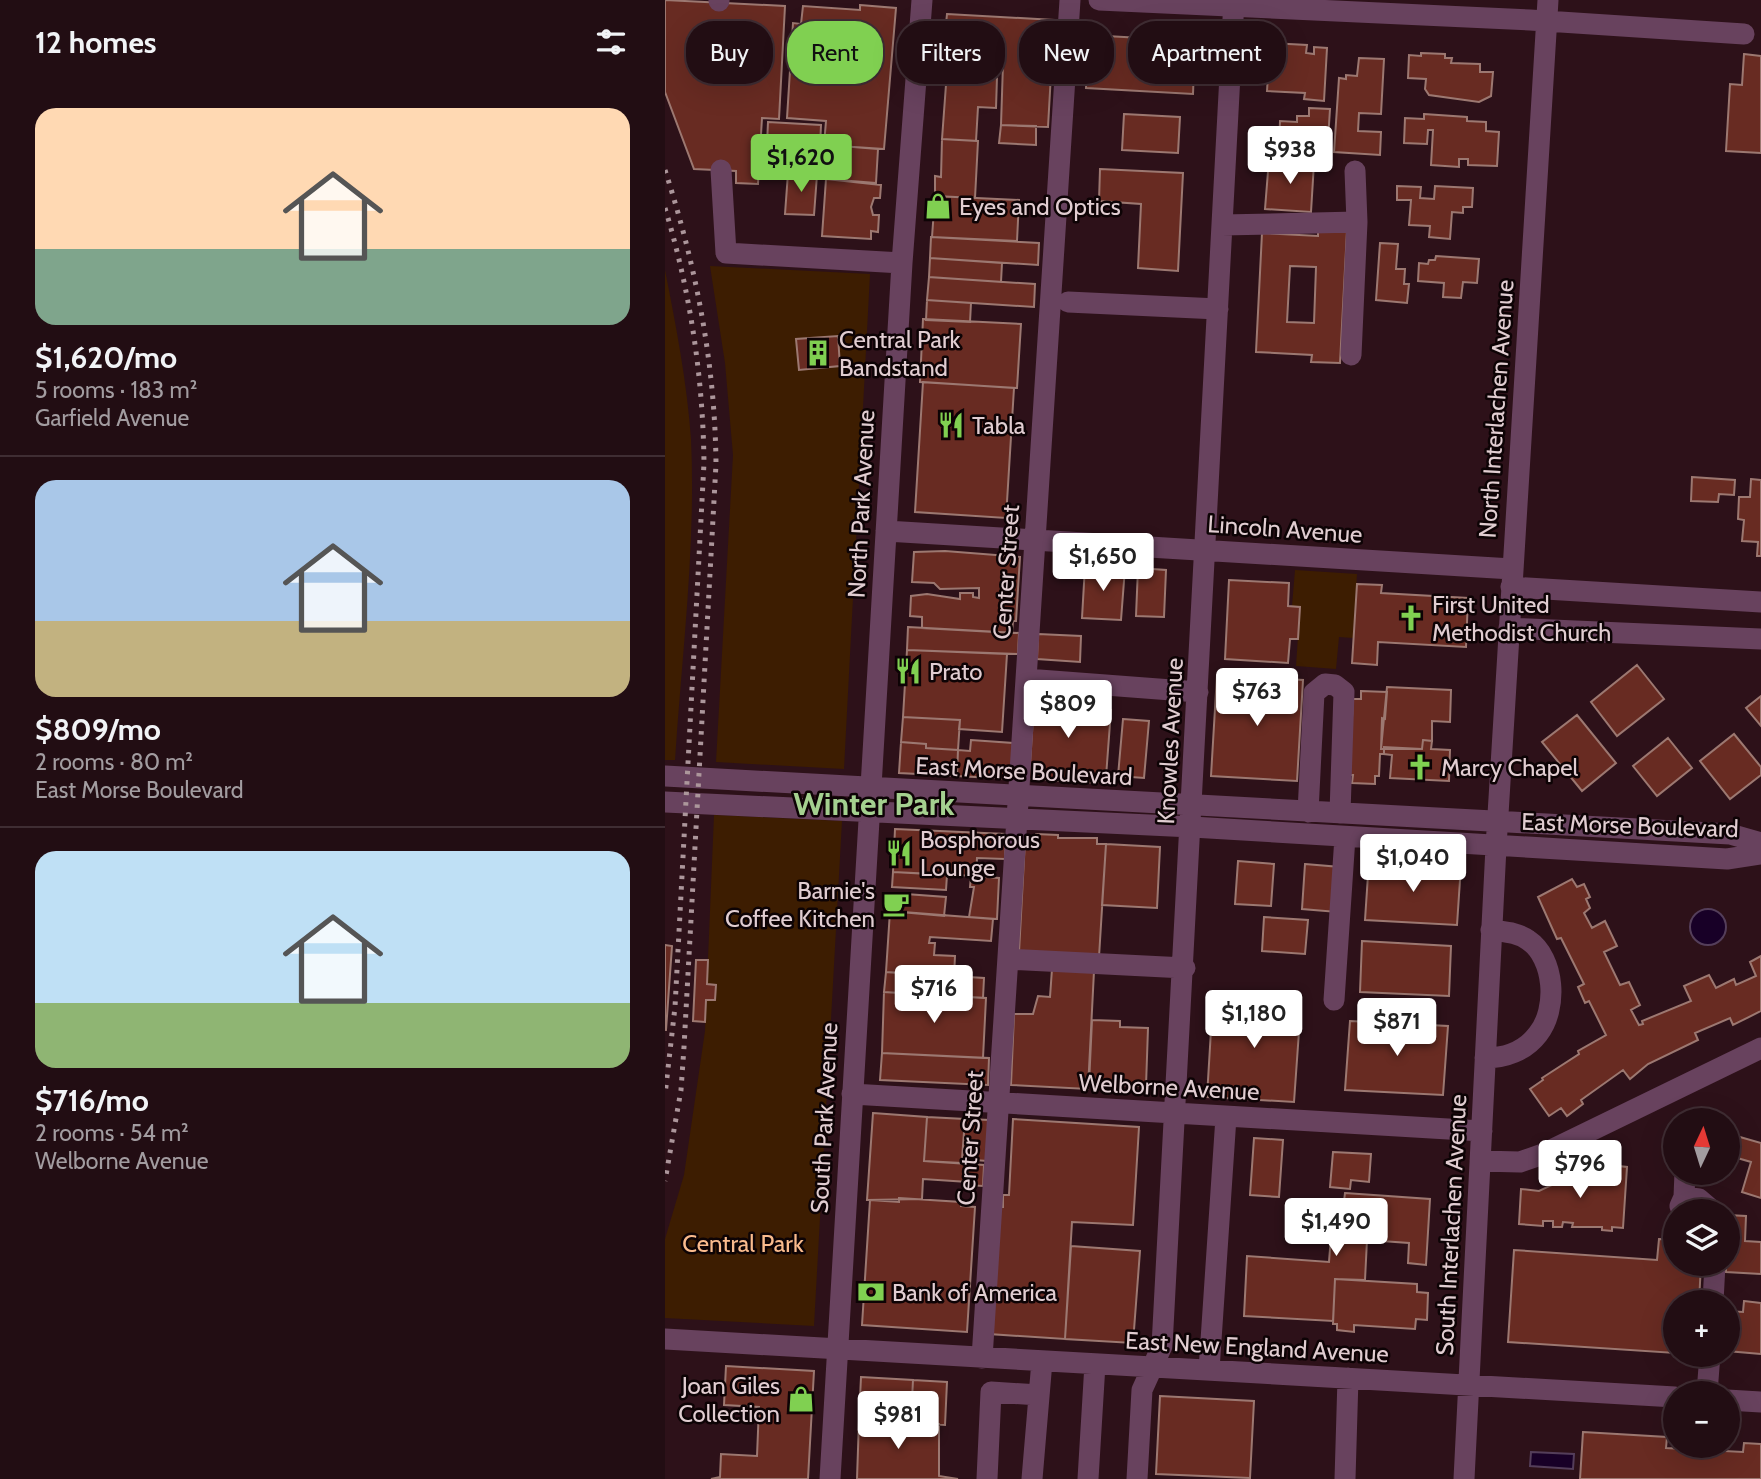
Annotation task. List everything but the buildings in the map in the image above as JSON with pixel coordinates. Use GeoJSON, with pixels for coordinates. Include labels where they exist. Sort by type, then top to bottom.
{"type":"FeatureCollection","features":[{"type":"Feature","properties":{"kind":"street","name":"North Park Avenue"},"geometry":{"type":"LineString","coordinates":[[869,802],[902,263],[922,0]]}},
{"type":"Feature","properties":{"kind":"street","name":"Center Street"},"geometry":{"type":"LineString","coordinates":[[982,1358],[1070,0]]}},
{"type":"Feature","properties":{"kind":"street"},"geometry":{"type":"LineString","coordinates":[[1099,0],[1548,10],[1744,34]]}},
{"type":"Feature","properties":{"kind":"street","name":"Knowles Avenue"},"geometry":{"type":"LineString","coordinates":[[1137,1479],[1142,1390],[1162,1346],[1185,968],[1234,4]]}},
{"type":"Feature","properties":{"kind":"street","name":"North Interlachen Avenue"},"geometry":{"type":"LineString","coordinates":[[1496,847],[1548,10]]}},
{"type":"Feature","properties":{"kind":"street"},"geometry":{"type":"LineString","coordinates":[[721,170],[726,253],[902,263]]}},
{"type":"Feature","properties":{"kind":"street"},"geometry":{"type":"LineString","coordinates":[[1351,355],[1357,222],[1355,171]]}},
{"type":"Feature","properties":{"kind":"street"},"geometry":{"type":"LineString","coordinates":[[1222,225],[1357,222]]}},
{"type":"Feature","properties":{"kind":"street"},"geometry":{"type":"LineString","coordinates":[[1069,302],[1218,309]]}},
{"type":"Feature","properties":{"kind":"street","name":"Lincoln Avenue"},"geometry":{"type":"LineString","coordinates":[[886,531],[1205,550],[1761,602]]}},
{"type":"Feature","properties":{"kind":"street"},"geometry":{"type":"LineString","coordinates":[[1509,628],[1761,639]]}},
{"type":"Feature","properties":{"kind":"street"},"geometry":{"type":"LineString","coordinates":[[1026,679],[1198,692]]}},
{"type":"Feature","properties":{"kind":"street"},"geometry":{"type":"LineString","coordinates":[[1308,812],[1314,693],[1325,684],[1335,685],[1344,692],[1340,813]]}},
{"type":"Feature","properties":{"kind":"street"},"geometry":{"type":"LineString","coordinates":[[665,776],[869,802]]}},
{"type":"Feature","properties":{"kind":"street"},"geometry":{"type":"LineString","coordinates":[[665,802],[869,802]]}},
{"type":"Feature","properties":{"kind":"street","name":"East Morse Boulevard"},"geometry":{"type":"LineString","coordinates":[[869,802],[1192,817],[1345,837],[1496,847],[1727,859],[1761,854]]}},
{"type":"Feature","properties":{"kind":"street","name":"South Park Avenue"},"geometry":{"type":"LineString","coordinates":[[830,1479],[869,802]]}},
{"type":"Feature","properties":{"kind":"street","name":"East Morse Boulevard"},"geometry":{"type":"LineString","coordinates":[[1192,817],[1340,813],[1730,834],[1761,843]]}},
{"type":"Feature","properties":{"kind":"street"},"geometry":{"type":"LineString","coordinates":[[1334,1000],[1345,837]]}},
{"type":"Feature","properties":{"kind":"street","name":"South Interlachen Avenue"},"geometry":{"type":"LineString","coordinates":[[1464,1479],[1496,847]]}},
{"type":"Feature","properties":{"kind":"street"},"geometry":{"type":"LineString","coordinates":[[1485,1058],[1504,1058],[1539,1034],[1551,991],[1550,975],[1539,949],[1514,933],[1491,930]]}},
{"type":"Feature","properties":{"kind":"street"},"geometry":{"type":"LineString","coordinates":[[1008,958],[1185,968]]}},
{"type":"Feature","properties":{"kind":"street"},"geometry":{"type":"LineString","coordinates":[[1481,1161],[1520,1162],[1543,1154],[1761,1048]]}},
{"type":"Feature","properties":{"kind":"street","name":"Welborne Avenue"},"geometry":{"type":"LineString","coordinates":[[852,1094],[1482,1131]]}},
{"type":"Feature","properties":{"kind":"street"},"geometry":{"type":"LineString","coordinates":[[1209,1370],[1226,1117]]}},
{"type":"Feature","properties":{"kind":"street","name":"East New England Avenue"},"geometry":{"type":"LineString","coordinates":[[665,1339],[1663,1396]]}},
{"type":"Feature","properties":{"kind":"street"},"geometry":{"type":"LineString","coordinates":[[1032,1479],[1042,1361]]}},
{"type":"Feature","properties":{"kind":"street"},"geometry":{"type":"LineString","coordinates":[[1088,1479],[1095,1364]]}},
{"type":"Feature","properties":{"kind":"street"},"geometry":{"type":"LineString","coordinates":[[1345,1479],[1348,1378]]}},
{"type":"Feature","properties":{"kind":"street"},"geometry":{"type":"LineString","coordinates":[[987,1479],[991,1392],[1039,1395]]}},
{"type":"Feature","properties":{"kind":"street"},"geometry":{"type":"LineString","coordinates":[[1740,1401],[1761,1402]]}},
{"type":"Feature","properties":{"kind":"green space"},"geometry":{"type":"Polygon","coordinates":[[[710,266],[870,274],[844,769],[716,762],[733,455],[725,363],[710,266]]]}},
{"type":"Feature","properties":{"kind":"green space"},"geometry":{"type":"Polygon","coordinates":[[[665,270],[687,396],[692,479],[690,559],[675,760],[665,760],[665,270]]]}},
{"type":"Feature","properties":{"kind":"green space"},"geometry":{"type":"Polygon","coordinates":[[[1295,570],[1357,574],[1353,638],[1339,637],[1336,669],[1296,666],[1300,607],[1292,606],[1295,570]]]}},
{"type":"Feature","properties":{"kind":"green space","name":"Central Park"},"geometry":{"type":"Polygon","coordinates":[[[714,815],[842,821],[814,1326],[665,1318],[665,1239],[684,1175],[705,1031],[714,815]]]}},
{"type":"Feature","properties":{"kind":"shaded area"},"geometry":{"type":"Polygon","coordinates":[[[1708,909],[1721,914],[1726,927],[1721,940],[1708,945],[1695,940],[1690,927],[1695,914],[1708,909]]]}},
{"type":"Feature","properties":{"kind":"shaded area"},"geometry":{"type":"Polygon","coordinates":[[[1531,1452],[1574,1454],[1573,1469],[1530,1466],[1531,1452]]]}},
{"type":"Feature","properties":{"kind":"railway"},"geometry":{"type":"LineString","coordinates":[[665,170],[686,242],[702,315],[712,389],[716,464],[681,1090],[665,1181]]}},
{"type":"Feature","properties":{"kind":"railway"},"geometry":{"type":"LineString","coordinates":[[665,208],[688,302],[698,366],[704,463],[675,1007],[665,1095]]}},
{"type":"Feature","properties":{"kind":"place","name":"Eyes and Optics"},"geometry":{"type":"Point","coordinates":[938,206]}},
{"type":"Feature","properties":{"kind":"place","name":"Central Park Bandstand"},"geometry":{"type":"Point","coordinates":[818,353]}},
{"type":"Feature","properties":{"kind":"place","name":"Tabla"},"geometry":{"type":"Point","coordinates":[951,425]}},
{"type":"Feature","properties":{"kind":"place","name":"First United Methodist Church"},"geometry":{"type":"Point","coordinates":[1411,618]}},
{"type":"Feature","properties":{"kind":"place","name":"Prato"},"geometry":{"type":"Point","coordinates":[908,671]}},
{"type":"Feature","properties":{"kind":"place","name":"Marcy Chapel"},"geometry":{"type":"Point","coordinates":[1420,767]}},
{"type":"Feature","properties":{"kind":"place","name":"Bosphorous Lounge"},"geometry":{"type":"Point","coordinates":[899,853]}},
{"type":"Feature","properties":{"kind":"place","name":"Barnie's Coffee Kitchen"},"geometry":{"type":"Point","coordinates":[896,904]}},
{"type":"Feature","properties":{"kind":"place","name":"Bank of America"},"geometry":{"type":"Point","coordinates":[871,1292]}},
{"type":"Feature","properties":{"kind":"place","name":"Joan Giles Collection"},"geometry":{"type":"Point","coordinates":[801,1399]}},
{"type":"Feature","properties":{"kind":"district","name":"Winter Park"},"geometry":{"type":"Point","coordinates":[874,803]}}]}
